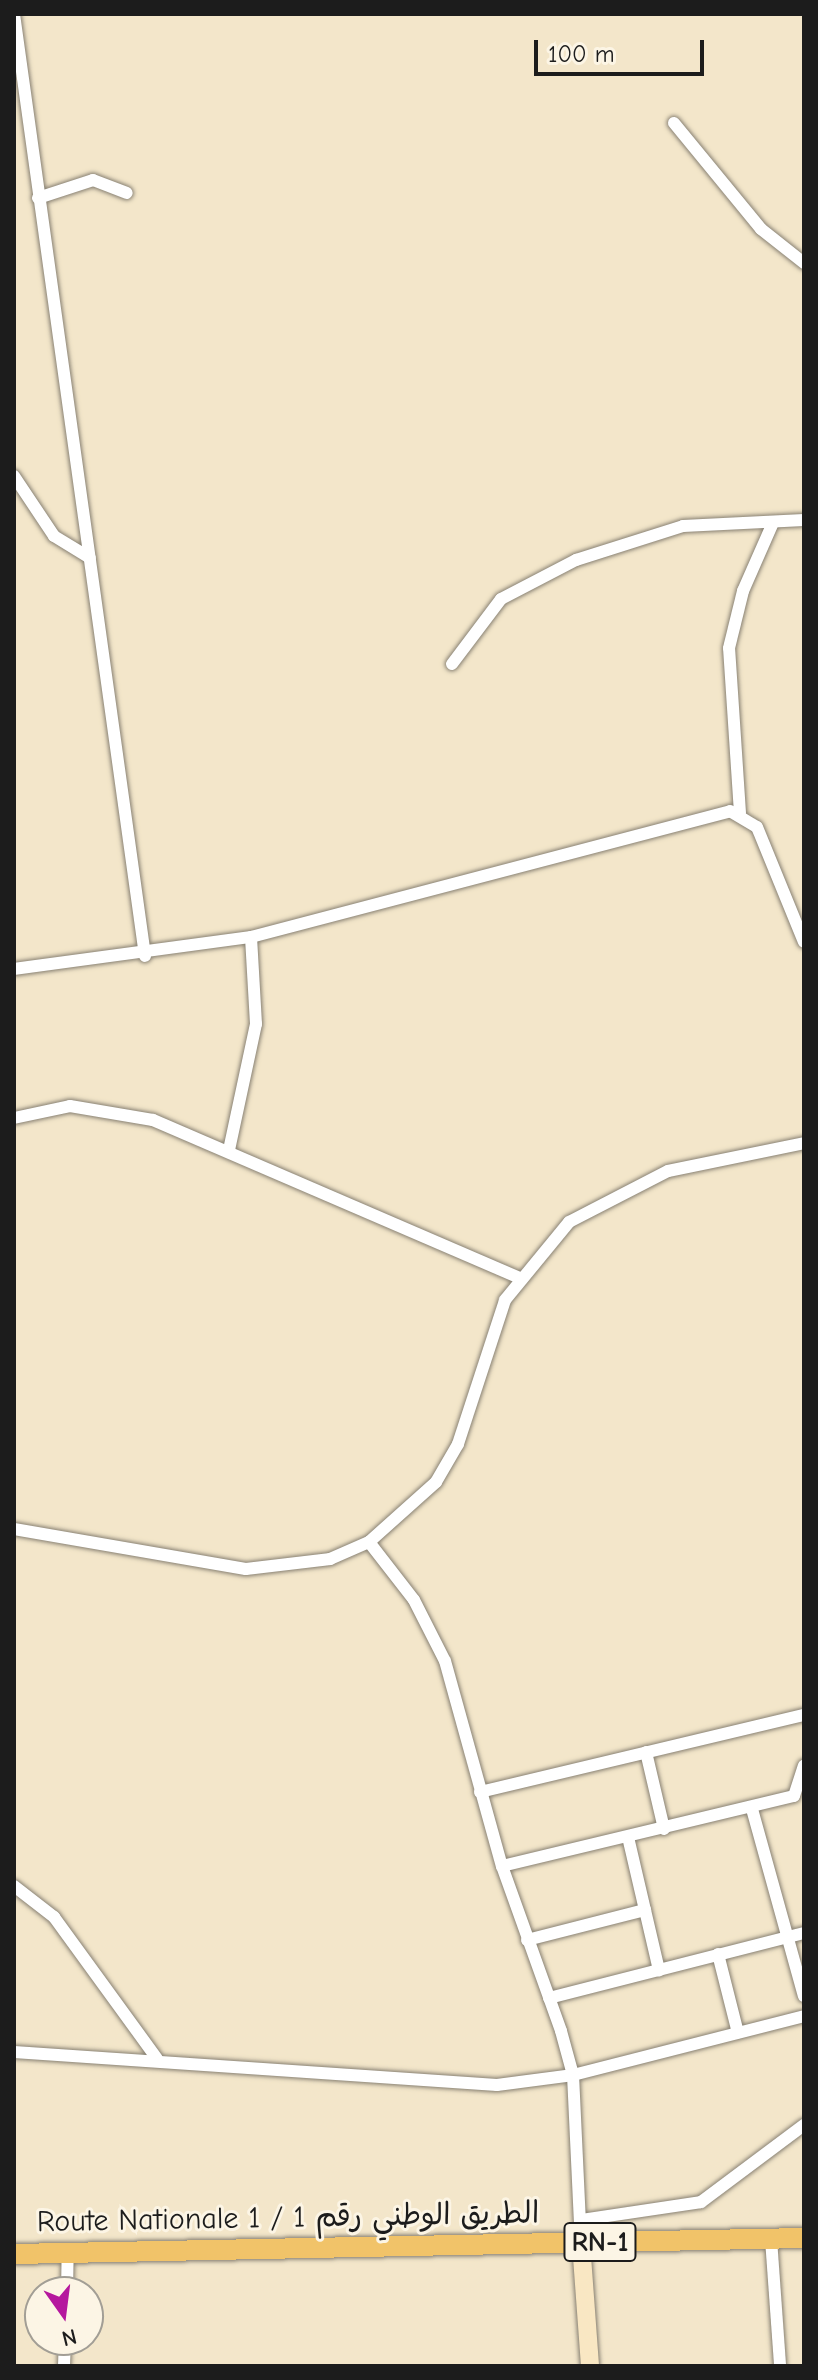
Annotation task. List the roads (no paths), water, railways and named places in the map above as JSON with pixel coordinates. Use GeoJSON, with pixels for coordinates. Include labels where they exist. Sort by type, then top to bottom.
{"type":"FeatureCollection","features":[{"type":"Feature","properties":{"kind":"main road","name":"Route Nationale 1 / الطريق الوطني رقم 1"},"geometry":{"type":"LineString","coordinates":[[14,2254],[804,2238]]}},
{"type":"Feature","properties":{"kind":"main road"},"geometry":{"type":"LineString","coordinates":[[581,2243],[590,2366]]}},
{"type":"Feature","properties":{"kind":"street"},"geometry":{"type":"LineString","coordinates":[[14,14],[20,101],[38,198],[145,956]]}},
{"type":"Feature","properties":{"kind":"street"},"geometry":{"type":"LineString","coordinates":[[674,123],[761,229],[804,263]]}},
{"type":"Feature","properties":{"kind":"street"},"geometry":{"type":"LineString","coordinates":[[38,198],[93,180],[127,193]]}},
{"type":"Feature","properties":{"kind":"street"},"geometry":{"type":"LineString","coordinates":[[14,476],[54,536],[90,558]]}},
{"type":"Feature","properties":{"kind":"street"},"geometry":{"type":"LineString","coordinates":[[452,664],[501,599],[576,560],[683,526],[772,525],[804,520]]}},
{"type":"Feature","properties":{"kind":"street"},"geometry":{"type":"LineString","coordinates":[[772,525],[743,591],[729,648],[740,813],[757,827],[804,942]]}},
{"type":"Feature","properties":{"kind":"street"},"geometry":{"type":"LineString","coordinates":[[14,969],[145,956],[251,937],[740,813]]}},
{"type":"Feature","properties":{"kind":"street"},"geometry":{"type":"LineString","coordinates":[[229,1150],[256,1024],[251,937]]}},
{"type":"Feature","properties":{"kind":"street"},"geometry":{"type":"LineString","coordinates":[[14,1118],[70,1106],[116,1110],[229,1150],[519,1278]]}},
{"type":"Feature","properties":{"kind":"street"},"geometry":{"type":"LineString","coordinates":[[14,1529],[246,1569],[288,1568],[369,1542],[405,1516],[458,1444],[494,1325],[519,1278],[569,1222],[633,1183],[804,1143]]}},
{"type":"Feature","properties":{"kind":"street"},"geometry":{"type":"LineString","coordinates":[[369,1542],[431,1630],[502,1866],[573,2075],[581,2243]]}},
{"type":"Feature","properties":{"kind":"street"},"geometry":{"type":"LineString","coordinates":[[480,1792],[804,1715]]}},
{"type":"Feature","properties":{"kind":"street"},"geometry":{"type":"LineString","coordinates":[[646,1752],[664,1829]]}},
{"type":"Feature","properties":{"kind":"street"},"geometry":{"type":"LineString","coordinates":[[502,1866],[752,1809],[794,1796],[804,1766]]}},
{"type":"Feature","properties":{"kind":"street"},"geometry":{"type":"LineString","coordinates":[[752,1809],[804,1996]]}},
{"type":"Feature","properties":{"kind":"street"},"geometry":{"type":"LineString","coordinates":[[628,1837],[659,1970]]}},
{"type":"Feature","properties":{"kind":"street"},"geometry":{"type":"LineString","coordinates":[[14,1886],[54,1917],[157,2059]]}},
{"type":"Feature","properties":{"kind":"street"},"geometry":{"type":"LineString","coordinates":[[527,1940],[645,1910]]}},
{"type":"Feature","properties":{"kind":"street"},"geometry":{"type":"LineString","coordinates":[[549,1998],[804,1933]]}},
{"type":"Feature","properties":{"kind":"street"},"geometry":{"type":"LineString","coordinates":[[718,1954],[738,2033]]}},
{"type":"Feature","properties":{"kind":"street"},"geometry":{"type":"LineString","coordinates":[[14,2052],[157,2059],[459,2084],[573,2075],[804,2016]]}},
{"type":"Feature","properties":{"kind":"street"},"geometry":{"type":"LineString","coordinates":[[581,2220],[701,2202],[804,2125]]}},
{"type":"Feature","properties":{"kind":"street"},"geometry":{"type":"LineString","coordinates":[[771,2239],[780,2366]]}},
{"type":"Feature","properties":{"kind":"street"},"geometry":{"type":"LineString","coordinates":[[67,2276],[68,2253]]}}]}
